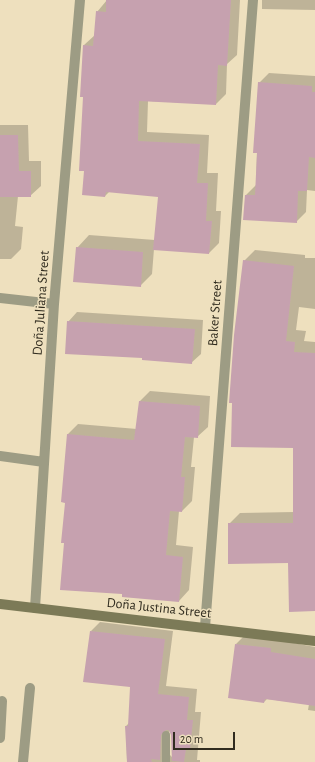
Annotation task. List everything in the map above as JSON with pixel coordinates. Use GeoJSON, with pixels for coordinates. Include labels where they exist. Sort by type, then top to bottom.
{"type":"FeatureCollection","features":[{"type":"Feature","properties":{"kind":"street","name":"Doña Juliana Street"},"geometry":{"type":"LineString","coordinates":[[35,608],[54,304],[80,0]]}},
{"type":"Feature","properties":{"kind":"street","name":"Baker Street"},"geometry":{"type":"LineString","coordinates":[[205,627],[253,0]]}},
{"type":"Feature","properties":{"kind":"street"},"geometry":{"type":"LineString","coordinates":[[0,298],[54,304]]}},
{"type":"Feature","properties":{"kind":"street"},"geometry":{"type":"LineString","coordinates":[[0,456],[44,462]]}},
{"type":"Feature","properties":{"kind":"street","name":"Doña Justina Street"},"geometry":{"type":"LineString","coordinates":[[0,604],[315,641]]}},
{"type":"Feature","properties":{"kind":"street"},"geometry":{"type":"LineString","coordinates":[[23,762],[27,704],[30,688]]}},
{"type":"Feature","properties":{"kind":"street"},"geometry":{"type":"LineString","coordinates":[[0,738],[2,701]]}},
{"type":"Feature","properties":{"kind":"lane"},"geometry":{"type":"LineString","coordinates":[[166,735],[166,762]]}},
{"type":"Feature","properties":{"kind":"building"},"geometry":{"type":"Polygon","coordinates":[[[106,0],[231,0],[227,66],[218,65],[216,105],[139,101],[138,141],[200,144],[197,183],[208,183],[206,221],[212,221],[209,254],[153,250],[158,197],[106,192],[105,197],[82,195],[84,171],[79,171],[83,97],[80,97],[83,45],[93,46],[96,11],[106,12],[106,0]]]}},
{"type":"Feature","properties":{"kind":"building"},"geometry":{"type":"Polygon","coordinates":[[[258,82],[312,86],[312,92],[315,92],[315,158],[309,157],[307,191],[298,191],[297,223],[243,220],[245,195],[255,195],[257,153],[253,153],[258,82]]]}},
{"type":"Feature","properties":{"kind":"building"},"geometry":{"type":"Polygon","coordinates":[[[0,135],[18,135],[19,171],[31,171],[31,197],[0,197],[0,135]]]}},
{"type":"Feature","properties":{"kind":"building"},"geometry":{"type":"Polygon","coordinates":[[[76,247],[143,252],[141,287],[73,282],[76,247]]]}},
{"type":"Feature","properties":{"kind":"building"},"geometry":{"type":"Polygon","coordinates":[[[243,260],[294,266],[286,341],[295,342],[294,352],[315,353],[315,611],[289,612],[288,563],[228,564],[228,523],[293,523],[293,448],[231,447],[232,403],[229,403],[234,335],[243,260]]]}},
{"type":"Feature","properties":{"kind":"building"},"geometry":{"type":"Polygon","coordinates":[[[67,321],[195,329],[192,364],[142,360],[142,358],[65,354],[67,321]]]}},
{"type":"Feature","properties":{"kind":"building"},"geometry":{"type":"Polygon","coordinates":[[[139,401],[200,406],[198,438],[185,437],[181,477],[185,477],[182,512],[170,511],[166,555],[183,557],[179,602],[122,597],[122,594],[60,590],[64,543],[61,543],[65,503],[61,502],[67,434],[134,440],[139,401]]]}},
{"type":"Feature","properties":{"kind":"building"},"geometry":{"type":"Polygon","coordinates":[[[90,631],[165,639],[158,694],[189,697],[187,720],[193,720],[190,749],[186,749],[184,762],[172,761],[171,735],[169,730],[166,730],[161,735],[160,760],[151,759],[152,762],[127,762],[125,726],[128,726],[130,687],[83,682],[90,631]]]}},
{"type":"Feature","properties":{"kind":"building"},"geometry":{"type":"Polygon","coordinates":[[[235,644],[271,648],[271,652],[315,659],[315,706],[265,699],[264,703],[228,698],[235,644]]]}}]}
